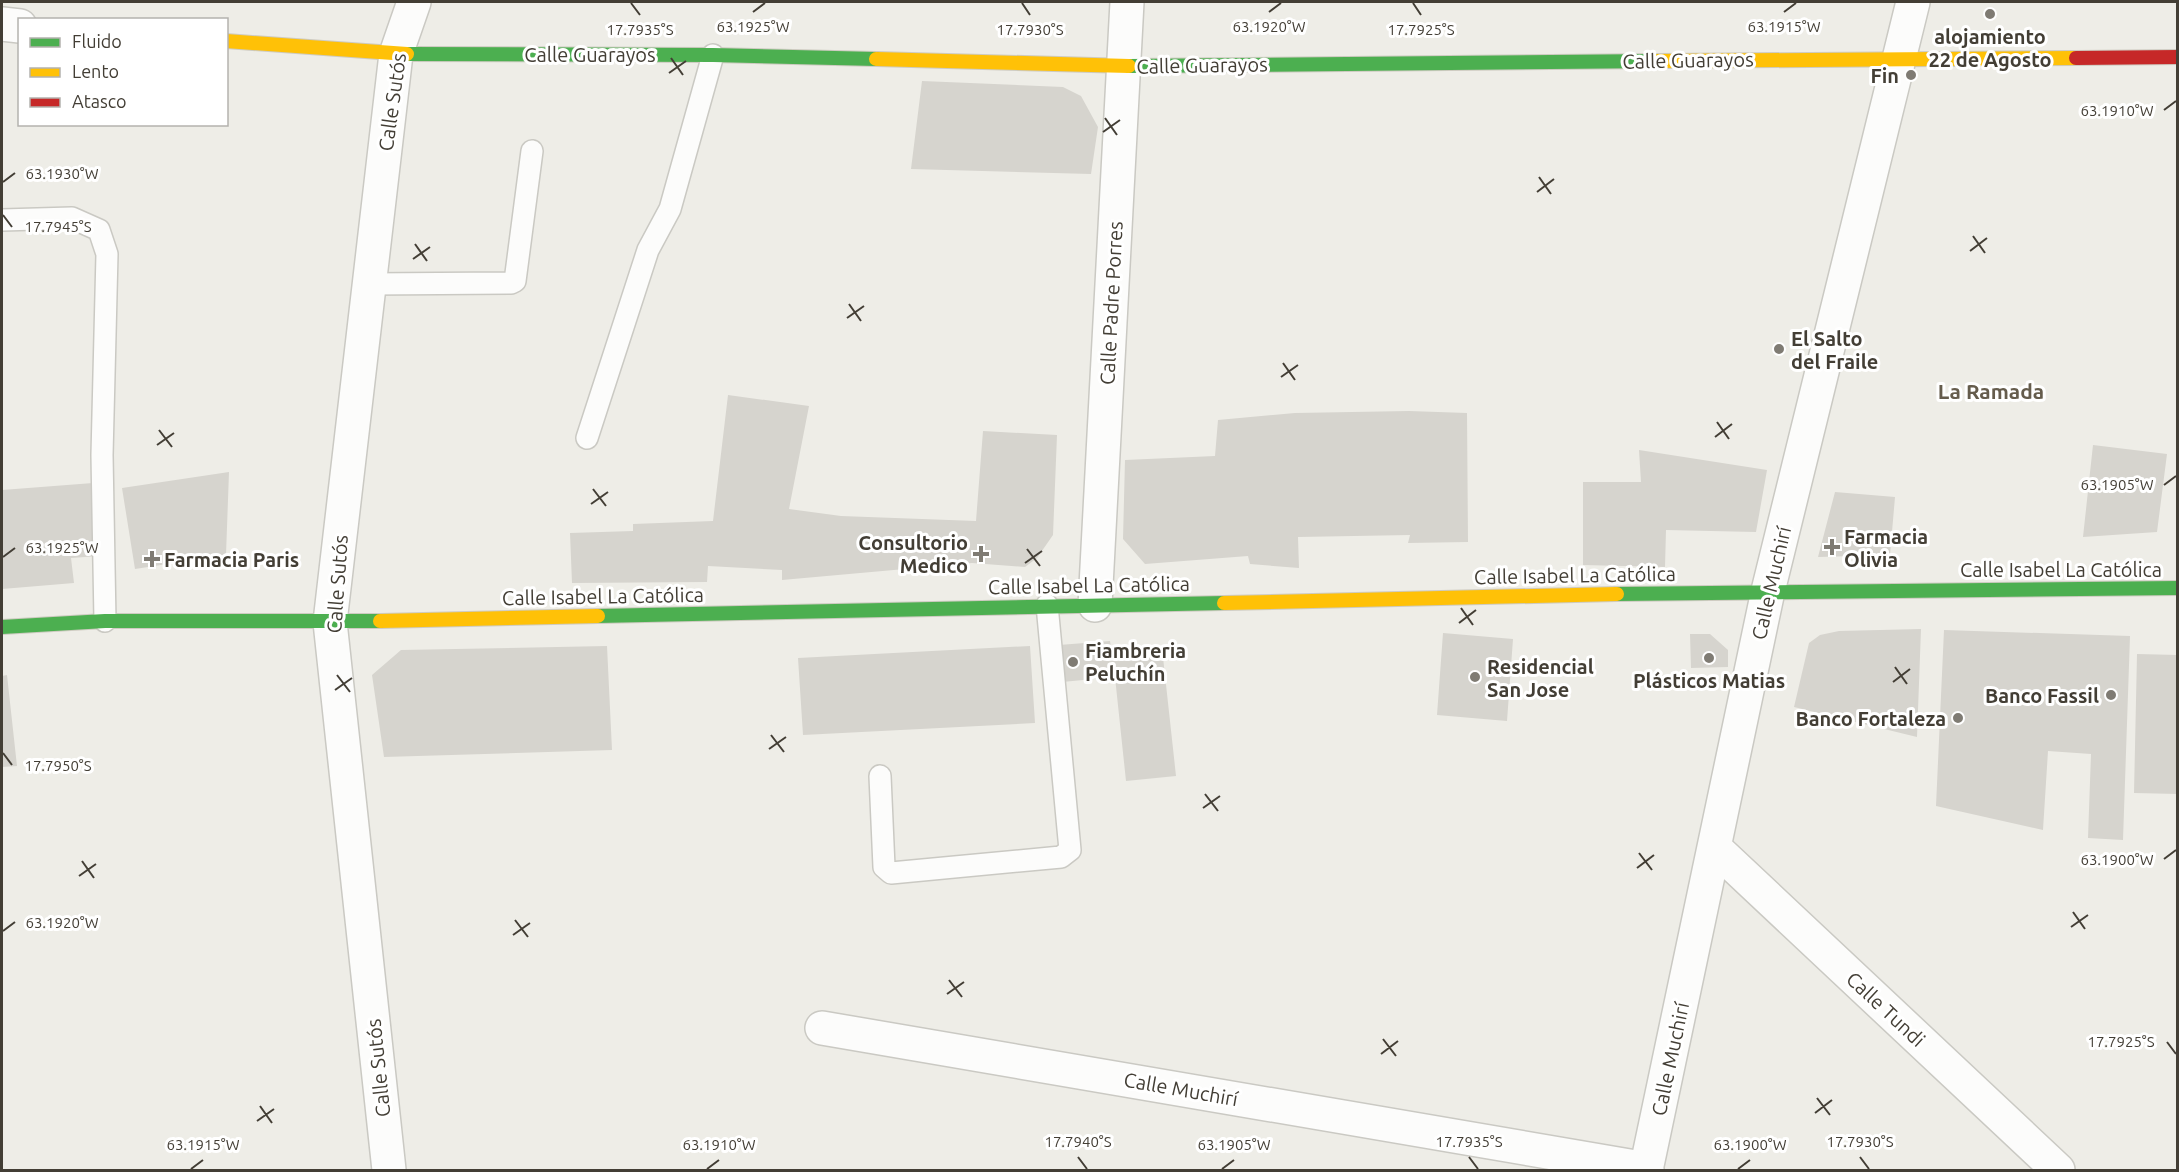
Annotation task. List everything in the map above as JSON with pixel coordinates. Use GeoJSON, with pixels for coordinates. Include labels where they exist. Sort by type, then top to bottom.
{"type":"FeatureCollection","features":[{"type":"Feature","properties":{"kind":"street","name":"Calle Sutós"},"geometry":{"type":"LineString","coordinates":[[389,1170],[330,622],[396,54],[414,2]]}},
{"type":"Feature","properties":{"kind":"street","name":"Calle Padre Porres"},"geometry":{"type":"LineString","coordinates":[[1095,605],[1126,2]]}},
{"type":"Feature","properties":{"kind":"street","name":"Calle Muchirí"},"geometry":{"type":"LineString","coordinates":[[822,1028],[1647,1170],[1768,591],[1913,2]]}},
{"type":"Feature","properties":{"kind":"street"},"geometry":{"type":"LineString","coordinates":[[2,24],[18,26]]}},
{"type":"Feature","properties":{"kind":"street","name":"Calle Guarayos"},"geometry":{"type":"LineString","coordinates":[[228,41],[396,54],[713,55],[1124,66],[2178,57]]}},
{"type":"Feature","properties":{"kind":"street","name":"Calle Isabel La Católica"},"geometry":{"type":"LineString","coordinates":[[2,627],[105,621],[330,622],[1768,591],[2178,588]]}},
{"type":"Feature","properties":{"kind":"street","name":"Calle Tundi"},"geometry":{"type":"LineString","coordinates":[[1714,848],[2058,1170]]}},
{"type":"Feature","properties":{"kind":"lane"},"geometry":{"type":"LineString","coordinates":[[587,438],[648,250],[670,209],[713,55]]}},
{"type":"Feature","properties":{"kind":"lane"},"geometry":{"type":"LineString","coordinates":[[369,284],[512,283],[515,281],[532,151]]}},
{"type":"Feature","properties":{"kind":"lane"},"geometry":{"type":"LineString","coordinates":[[2,220],[72,218],[99,230],[107,254],[102,455],[105,621]]}},
{"type":"Feature","properties":{"kind":"lane"},"geometry":{"type":"LineString","coordinates":[[880,776],[884,867],[891,873],[1060,857],[1067,854],[1070,850],[1047,605]]}},
{"type":"Feature","properties":{"kind":"building"},"geometry":{"type":"Polygon","coordinates":[[[922,81],[1063,87],[1081,96],[1098,127],[1091,174],[911,169],[922,81]]]}},
{"type":"Feature","properties":{"kind":"building"},"geometry":{"type":"Polygon","coordinates":[[[728,395],[809,406],[789,509],[841,516],[976,521],[983,431],[1057,435],[1053,535],[1037,558],[1025,567],[972,563],[782,580],[782,570],[708,566],[707,582],[572,583],[570,533],[633,531],[633,524],[713,521],[728,395]]]}},
{"type":"Feature","properties":{"kind":"building"},"geometry":{"type":"Polygon","coordinates":[[[1409,411],[1467,413],[1468,542],[1408,543],[1410,535],[1298,537],[1299,568],[1250,564],[1248,556],[1145,564],[1123,539],[1125,460],[1215,456],[1218,420],[1295,413],[1409,411]]]}},
{"type":"Feature","properties":{"kind":"building"},"geometry":{"type":"Polygon","coordinates":[[[2093,445],[2167,454],[2157,532],[2083,537],[2093,445]]]}},
{"type":"Feature","properties":{"kind":"building"},"geometry":{"type":"Polygon","coordinates":[[[1639,450],[1767,470],[1756,532],[1666,530],[1665,567],[1583,565],[1583,482],[1641,482],[1639,450]]]}},
{"type":"Feature","properties":{"kind":"building"},"geometry":{"type":"Polygon","coordinates":[[[229,472],[226,555],[135,569],[122,488],[229,472]]]}},
{"type":"Feature","properties":{"kind":"building"},"geometry":{"type":"Polygon","coordinates":[[[93,483],[99,556],[71,558],[74,583],[2,589],[2,490],[93,483]]]}},
{"type":"Feature","properties":{"kind":"building"},"geometry":{"type":"Polygon","coordinates":[[[1835,492],[1895,497],[1890,555],[1818,557],[1835,492]]]}},
{"type":"Feature","properties":{"kind":"building"},"geometry":{"type":"Polygon","coordinates":[[[1921,629],[1917,737],[1794,707],[1809,643],[1820,635],[1839,631],[1921,629]]]}},
{"type":"Feature","properties":{"kind":"building"},"geometry":{"type":"Polygon","coordinates":[[[1944,630],[2130,636],[2123,840],[2088,838],[2091,754],[2048,751],[2043,830],[1936,806],[1944,630]]]}},
{"type":"Feature","properties":{"kind":"building","name":"Residencial San Jose"},"geometry":{"type":"Polygon","coordinates":[[[1443,633],[1513,639],[1507,721],[1437,715],[1443,633]]]}},
{"type":"Feature","properties":{"kind":"building","name":"Plásticos Matias"},"geometry":{"type":"Polygon","coordinates":[[[1690,634],[1710,634],[1728,650],[1728,667],[1691,668],[1690,634]]]}},
{"type":"Feature","properties":{"kind":"building"},"geometry":{"type":"Polygon","coordinates":[[[1110,641],[1112,653],[1162,648],[1176,776],[1126,781],[1115,677],[1062,682],[1059,645],[1110,641]]]}},
{"type":"Feature","properties":{"kind":"building"},"geometry":{"type":"Polygon","coordinates":[[[607,646],[612,750],[384,757],[372,675],[401,650],[607,646]]]}},
{"type":"Feature","properties":{"kind":"building"},"geometry":{"type":"Polygon","coordinates":[[[1030,646],[1035,723],[803,735],[798,658],[1030,646]]]}},
{"type":"Feature","properties":{"kind":"building"},"geometry":{"type":"Polygon","coordinates":[[[2137,654],[2178,655],[2178,794],[2134,793],[2137,654]]]}},
{"type":"Feature","properties":{"kind":"building"},"geometry":{"type":"Polygon","coordinates":[[[7,675],[17,766],[2,767],[2,676],[7,675]]]}},
{"type":"Feature","properties":{"kind":"traffic: fast"},"geometry":{"type":"LineString","coordinates":[[407,54],[713,55],[876,59]]}},
{"type":"Feature","properties":{"kind":"traffic: fast"},"geometry":{"type":"LineString","coordinates":[[1129,66],[1658,61]]}},
{"type":"Feature","properties":{"kind":"traffic: fast"},"geometry":{"type":"LineString","coordinates":[[1617,594],[2178,588]]}},
{"type":"Feature","properties":{"kind":"traffic: fast"},"geometry":{"type":"LineString","coordinates":[[598,616],[1224,603]]}},
{"type":"Feature","properties":{"kind":"traffic: fast"},"geometry":{"type":"LineString","coordinates":[[2,627],[105,621],[380,621]]}},
{"type":"Feature","properties":{"kind":"traffic: slow"},"geometry":{"type":"LineString","coordinates":[[228,41],[407,54]]}},
{"type":"Feature","properties":{"kind":"traffic: slow"},"geometry":{"type":"LineString","coordinates":[[1658,61],[2076,58]]}},
{"type":"Feature","properties":{"kind":"traffic: slow"},"geometry":{"type":"LineString","coordinates":[[876,59],[1129,66]]}},
{"type":"Feature","properties":{"kind":"traffic: slow"},"geometry":{"type":"LineString","coordinates":[[1224,603],[1617,594]]}},
{"type":"Feature","properties":{"kind":"traffic: slow"},"geometry":{"type":"LineString","coordinates":[[380,621],[598,616]]}},
{"type":"Feature","properties":{"kind":"traffic: jam"},"geometry":{"type":"LineString","coordinates":[[2076,58],[2178,57]]}},
{"type":"Feature","properties":{"kind":"place","name":"alojamiento 22 de Agosto"},"geometry":{"type":"Point","coordinates":[1990,14]}},
{"type":"Feature","properties":{"kind":"place","name":"Fin"},"geometry":{"type":"Point","coordinates":[1911,75]}},
{"type":"Feature","properties":{"kind":"place","name":"El Salto del Fraile"},"geometry":{"type":"Point","coordinates":[1779,349]}},
{"type":"Feature","properties":{"kind":"place","name":"Farmacia Olivia"},"geometry":{"type":"Point","coordinates":[1832,547]}},
{"type":"Feature","properties":{"kind":"place","name":"Consultorio Medico"},"geometry":{"type":"Point","coordinates":[981,554]}},
{"type":"Feature","properties":{"kind":"place","name":"Farmacia Paris"},"geometry":{"type":"Point","coordinates":[152,559]}},
{"type":"Feature","properties":{"kind":"place","name":"Plásticos Matias"},"geometry":{"type":"Point","coordinates":[1709,658]}},
{"type":"Feature","properties":{"kind":"place","name":"Fiambreria Peluchín"},"geometry":{"type":"Point","coordinates":[1073,662]}},
{"type":"Feature","properties":{"kind":"place","name":"Residencial San Jose"},"geometry":{"type":"Point","coordinates":[1475,677]}},
{"type":"Feature","properties":{"kind":"place","name":"Banco Fassil"},"geometry":{"type":"Point","coordinates":[2111,695]}},
{"type":"Feature","properties":{"kind":"place","name":"Banco Fortaleza"},"geometry":{"type":"Point","coordinates":[1958,718]}},
{"type":"Feature","properties":{"kind":"district","name":"La Ramada"},"geometry":{"type":"Point","coordinates":[1991,391]}}]}
